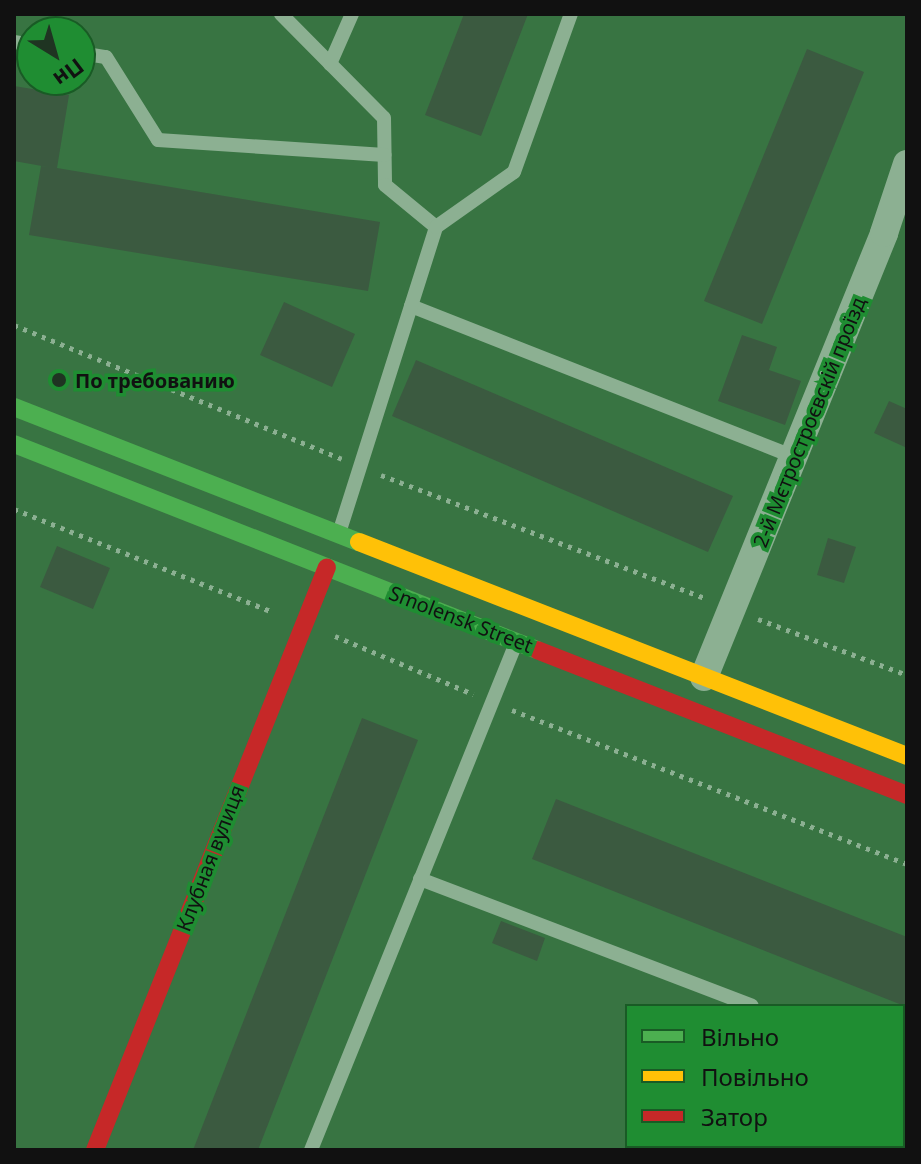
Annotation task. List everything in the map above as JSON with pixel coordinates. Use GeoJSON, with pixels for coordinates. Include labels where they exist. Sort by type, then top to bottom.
{"type":"FeatureCollection","features":[{"type":"Feature","properties":{"kind":"street","name":"2-й Мєтростроєвскій проїзд"},"geometry":{"type":"LineString","coordinates":[[704,677],[795,457],[896,238],[907,164]]}},
{"type":"Feature","properties":{"kind":"street","name":"Smolensk Street"},"geometry":{"type":"LineString","coordinates":[[14,407],[339,534],[523,625],[907,795]]}},
{"type":"Feature","properties":{"kind":"street","name":"Smolensk Street"},"geometry":{"type":"LineString","coordinates":[[14,444],[327,567],[704,677],[907,756]]}},
{"type":"Feature","properties":{"kind":"street","name":"Клубная вулиця"},"geometry":{"type":"LineString","coordinates":[[95,1150],[327,567]]}},
{"type":"Feature","properties":{"kind":"lane"},"geometry":{"type":"LineString","coordinates":[[281,14],[384,118],[385,185],[436,227]]}},
{"type":"Feature","properties":{"kind":"lane"},"geometry":{"type":"LineString","coordinates":[[330,64],[352,14]]}},
{"type":"Feature","properties":{"kind":"lane"},"geometry":{"type":"LineString","coordinates":[[339,534],[436,227],[514,172],[571,14]]}},
{"type":"Feature","properties":{"kind":"lane"},"geometry":{"type":"LineString","coordinates":[[96,55],[106,57],[158,140],[385,155]]}},
{"type":"Feature","properties":{"kind":"lane"},"geometry":{"type":"LineString","coordinates":[[411,306],[795,457]]}},
{"type":"Feature","properties":{"kind":"lane"},"geometry":{"type":"LineString","coordinates":[[311,1150],[523,625]]}},
{"type":"Feature","properties":{"kind":"lane"},"geometry":{"type":"LineString","coordinates":[[420,879],[747,1004]]}},
{"type":"Feature","properties":{"kind":"path"},"geometry":{"type":"LineString","coordinates":[[14,325],[362,467],[907,675]]}},
{"type":"Feature","properties":{"kind":"path"},"geometry":{"type":"LineString","coordinates":[[14,509],[907,864]]}},
{"type":"Feature","properties":{"kind":"building"},"geometry":{"type":"Polygon","coordinates":[[[464,14],[528,14],[481,136],[425,115],[464,14]]]}},
{"type":"Feature","properties":{"kind":"building"},"geometry":{"type":"Polygon","coordinates":[[[807,49],[864,72],[762,324],[704,301],[807,49]]]}},
{"type":"Feature","properties":{"kind":"building"},"geometry":{"type":"Polygon","coordinates":[[[14,86],[16,96],[69,96],[57,168],[380,222],[368,291],[29,235],[41,166],[53,168],[14,161],[14,86]]]}},
{"type":"Feature","properties":{"kind":"building"},"geometry":{"type":"Polygon","coordinates":[[[284,302],[355,334],[332,387],[260,355],[284,302]]]}},
{"type":"Feature","properties":{"kind":"building"},"geometry":{"type":"Polygon","coordinates":[[[742,335],[777,347],[769,370],[801,381],[785,425],[718,401],[742,335]]]}},
{"type":"Feature","properties":{"kind":"building"},"geometry":{"type":"Polygon","coordinates":[[[416,360],[733,496],[708,552],[392,416],[416,360]]]}},
{"type":"Feature","properties":{"kind":"building"},"geometry":{"type":"Polygon","coordinates":[[[889,401],[907,409],[907,448],[874,433],[889,401]]]}},
{"type":"Feature","properties":{"kind":"building"},"geometry":{"type":"Polygon","coordinates":[[[828,538],[856,547],[844,583],[817,575],[828,538]]]}},
{"type":"Feature","properties":{"kind":"building"},"geometry":{"type":"Polygon","coordinates":[[[57,546],[110,568],[93,609],[40,587],[57,546]]]}},
{"type":"Feature","properties":{"kind":"building"},"geometry":{"type":"Polygon","coordinates":[[[362,718],[418,740],[258,1150],[193,1150],[362,718]]]}},
{"type":"Feature","properties":{"kind":"building"},"geometry":{"type":"Polygon","coordinates":[[[556,799],[907,937],[907,1007],[905,1004],[532,859],[556,799]]]}},
{"type":"Feature","properties":{"kind":"building"},"geometry":{"type":"Polygon","coordinates":[[[501,921],[545,938],[537,961],[492,943],[501,921]]]}},
{"type":"Feature","properties":{"kind":"traffic: fast"},"geometry":{"type":"LineString","coordinates":[[14,407],[359,542]]}},
{"type":"Feature","properties":{"kind":"traffic: fast"},"geometry":{"type":"LineString","coordinates":[[14,444],[537,650]]}},
{"type":"Feature","properties":{"kind":"traffic: slow"},"geometry":{"type":"LineString","coordinates":[[359,542],[907,756]]}},
{"type":"Feature","properties":{"kind":"traffic: jam"},"geometry":{"type":"LineString","coordinates":[[95,1150],[327,567]]}},
{"type":"Feature","properties":{"kind":"traffic: jam"},"geometry":{"type":"LineString","coordinates":[[537,650],[907,795]]}},
{"type":"Feature","properties":{"kind":"place","name":"По требованию"},"geometry":{"type":"Point","coordinates":[59,380]}}]}
